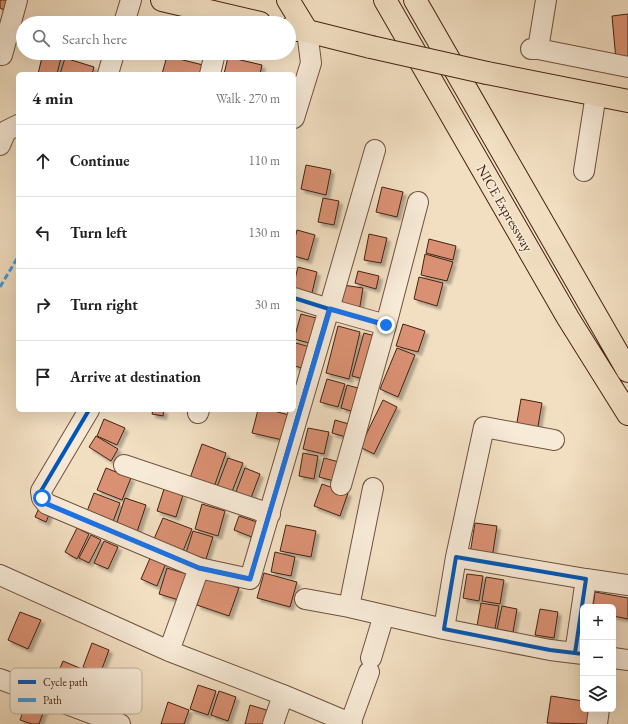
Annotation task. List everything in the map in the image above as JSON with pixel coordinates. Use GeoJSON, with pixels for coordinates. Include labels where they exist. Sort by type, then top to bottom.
{"type":"FeatureCollection","features":[{"type":"Feature","properties":{"kind":"main road"},"geometry":{"type":"LineString","coordinates":[[162,0],[215,16]]}},
{"type":"Feature","properties":{"kind":"main road"},"geometry":{"type":"LineString","coordinates":[[288,0],[293,16]]}},
{"type":"Feature","properties":{"kind":"main road","name":"NICE Expressway"},"geometry":{"type":"LineString","coordinates":[[385,0],[568,318],[628,414]]}},
{"type":"Feature","properties":{"kind":"main road","name":"NICE Expressway"},"geometry":{"type":"LineString","coordinates":[[415,0],[628,371]]}},
{"type":"Feature","properties":{"kind":"main road"},"geometry":{"type":"LineString","coordinates":[[298,30],[487,73],[628,101]]}},
{"type":"Feature","properties":{"kind":"street"},"geometry":{"type":"LineString","coordinates":[[2,55],[17,0]]}},
{"type":"Feature","properties":{"kind":"street"},"geometry":{"type":"LineString","coordinates":[[126,16],[131,0]]}},
{"type":"Feature","properties":{"kind":"street"},"geometry":{"type":"LineString","coordinates":[[546,0],[534,49],[628,67]]}},
{"type":"Feature","properties":{"kind":"street"},"geometry":{"type":"LineString","coordinates":[[296,112],[312,63],[298,30]]}},
{"type":"Feature","properties":{"kind":"street"},"geometry":{"type":"LineString","coordinates":[[109,72],[112,60]]}},
{"type":"Feature","properties":{"kind":"street"},"geometry":{"type":"LineString","coordinates":[[210,72],[213,60]]}},
{"type":"Feature","properties":{"kind":"street"},"geometry":{"type":"LineString","coordinates":[[584,171],[596,94]]}},
{"type":"Feature","properties":{"kind":"street"},"geometry":{"type":"LineString","coordinates":[[0,145],[6,131],[16,126]]}},
{"type":"Feature","properties":{"kind":"street"},"geometry":{"type":"LineString","coordinates":[[88,412],[41,491],[42,498],[47,504],[199,568],[250,579],[330,309],[375,150]]}},
{"type":"Feature","properties":{"kind":"street"},"geometry":{"type":"LineString","coordinates":[[341,485],[386,325],[418,202]]}},
{"type":"Feature","properties":{"kind":"street"},"geometry":{"type":"LineString","coordinates":[[296,299],[386,325]]}},
{"type":"Feature","properties":{"kind":"street"},"geometry":{"type":"LineString","coordinates":[[444,629],[456,557],[484,427],[554,440]]}},
{"type":"Feature","properties":{"kind":"street"},"geometry":{"type":"LineString","coordinates":[[124,465],[270,514]]}},
{"type":"Feature","properties":{"kind":"street"},"geometry":{"type":"LineString","coordinates":[[349,607],[373,488]]}},
{"type":"Feature","properties":{"kind":"street"},"geometry":{"type":"LineString","coordinates":[[456,557],[628,585]]}},
{"type":"Feature","properties":{"kind":"street"},"geometry":{"type":"LineString","coordinates":[[169,651],[199,568]]}},
{"type":"Feature","properties":{"kind":"street"},"geometry":{"type":"LineString","coordinates":[[0,575],[169,651],[283,694],[351,724],[384,615]]}},
{"type":"Feature","properties":{"kind":"street"},"geometry":{"type":"LineString","coordinates":[[305,599],[349,607],[444,629],[550,650],[579,654],[586,579]]}},
{"type":"Feature","properties":{"kind":"street"},"geometry":{"type":"LineString","coordinates":[[616,658],[628,660]]}},
{"type":"Feature","properties":{"kind":"street"},"geometry":{"type":"LineString","coordinates":[[0,679],[10,683]]}},
{"type":"Feature","properties":{"kind":"street"},"geometry":{"type":"LineString","coordinates":[[273,724],[283,694]]}},
{"type":"Feature","properties":{"kind":"street"},"geometry":{"type":"LineString","coordinates":[[597,724],[599,712]]}},
{"type":"Feature","properties":{"kind":"street"},"geometry":{"type":"LineString","coordinates":[[93,714],[120,724]]}},
{"type":"Feature","properties":{"kind":"building"},"geometry":{"type":"Polygon","coordinates":[[[0,0],[7,0],[4,10],[0,8],[0,0]]]}},
{"type":"Feature","properties":{"kind":"building"},"geometry":{"type":"Polygon","coordinates":[[[628,14],[628,59],[616,60],[612,16],[628,14]]]}},
{"type":"Feature","properties":{"kind":"building"},"geometry":{"type":"Polygon","coordinates":[[[41,60],[60,60],[58,72],[38,72],[41,60]]]}},
{"type":"Feature","properties":{"kind":"building"},"geometry":{"type":"Polygon","coordinates":[[[64,60],[71,60],[94,67],[93,72],[61,72],[64,60]]]}},
{"type":"Feature","properties":{"kind":"building"},"geometry":{"type":"Polygon","coordinates":[[[166,60],[183,60],[203,65],[201,72],[163,72],[166,60]]]}},
{"type":"Feature","properties":{"kind":"building"},"geometry":{"type":"Polygon","coordinates":[[[227,60],[241,60],[262,65],[260,72],[224,72],[227,60]]]}},
{"type":"Feature","properties":{"kind":"building"},"geometry":{"type":"Polygon","coordinates":[[[306,165],[331,170],[326,195],[301,189],[306,165]]]}},
{"type":"Feature","properties":{"kind":"building"},"geometry":{"type":"Polygon","coordinates":[[[382,187],[403,192],[397,217],[376,212],[382,187]]]}},
{"type":"Feature","properties":{"kind":"building"},"geometry":{"type":"Polygon","coordinates":[[[323,198],[339,201],[334,225],[318,222],[323,198]]]}},
{"type":"Feature","properties":{"kind":"building"},"geometry":{"type":"Polygon","coordinates":[[[297,230],[315,235],[308,260],[296,257],[297,230]]]}},
{"type":"Feature","properties":{"kind":"building"},"geometry":{"type":"Polygon","coordinates":[[[369,234],[387,238],[381,263],[364,260],[369,234]]]}},
{"type":"Feature","properties":{"kind":"building"},"geometry":{"type":"Polygon","coordinates":[[[429,239],[456,246],[453,260],[426,253],[429,239]]]}},
{"type":"Feature","properties":{"kind":"building"},"geometry":{"type":"Polygon","coordinates":[[[425,254],[453,262],[447,281],[421,275],[425,254]]]}},
{"type":"Feature","properties":{"kind":"building"},"geometry":{"type":"Polygon","coordinates":[[[298,267],[317,272],[311,297],[296,293],[296,275],[298,267]]]}},
{"type":"Feature","properties":{"kind":"building"},"geometry":{"type":"Polygon","coordinates":[[[358,271],[379,276],[376,289],[355,283],[358,271]]]}},
{"type":"Feature","properties":{"kind":"building"},"geometry":{"type":"Polygon","coordinates":[[[419,277],[443,283],[437,306],[414,299],[419,277]]]}},
{"type":"Feature","properties":{"kind":"building"},"geometry":{"type":"Polygon","coordinates":[[[343,285],[363,288],[359,312],[339,308],[343,285]]]}},
{"type":"Feature","properties":{"kind":"building"},"geometry":{"type":"Polygon","coordinates":[[[301,314],[324,320],[317,345],[296,340],[296,332],[301,314]]]}},
{"type":"Feature","properties":{"kind":"building"},"geometry":{"type":"Polygon","coordinates":[[[403,324],[425,331],[418,352],[396,346],[403,324]]]}},
{"type":"Feature","properties":{"kind":"building"},"geometry":{"type":"Polygon","coordinates":[[[338,326],[360,332],[349,379],[326,373],[338,326]]]}},
{"type":"Feature","properties":{"kind":"building"},"geometry":{"type":"Polygon","coordinates":[[[364,333],[379,337],[367,380],[352,376],[364,333]]]}},
{"type":"Feature","properties":{"kind":"building"},"geometry":{"type":"Polygon","coordinates":[[[296,343],[317,349],[311,370],[296,366],[296,343]]]}},
{"type":"Feature","properties":{"kind":"building"},"geometry":{"type":"Polygon","coordinates":[[[397,348],[415,355],[398,397],[380,389],[397,348]]]}},
{"type":"Feature","properties":{"kind":"building"},"geometry":{"type":"Polygon","coordinates":[[[327,379],[345,384],[338,407],[320,402],[327,379]]]}},
{"type":"Feature","properties":{"kind":"building"},"geometry":{"type":"Polygon","coordinates":[[[347,385],[365,390],[358,413],[341,408],[347,385]]]}},
{"type":"Feature","properties":{"kind":"building"},"geometry":{"type":"Polygon","coordinates":[[[521,399],[542,403],[537,432],[516,428],[521,399]]]}},
{"type":"Feature","properties":{"kind":"building"},"geometry":{"type":"Polygon","coordinates":[[[383,400],[397,407],[374,454],[360,447],[383,400]]]}},
{"type":"Feature","properties":{"kind":"building"},"geometry":{"type":"Polygon","coordinates":[[[152,412],[164,412],[163,416],[152,414],[152,412]]]}},
{"type":"Feature","properties":{"kind":"building"},"geometry":{"type":"Polygon","coordinates":[[[257,412],[278,412],[293,416],[287,441],[252,433],[257,412]]]}},
{"type":"Feature","properties":{"kind":"building"},"geometry":{"type":"Polygon","coordinates":[[[104,419],[125,428],[117,445],[97,436],[104,419]]]}},
{"type":"Feature","properties":{"kind":"building"},"geometry":{"type":"Polygon","coordinates":[[[335,420],[349,424],[346,437],[332,433],[335,420]]]}},
{"type":"Feature","properties":{"kind":"building"},"geometry":{"type":"Polygon","coordinates":[[[308,428],[329,432],[324,454],[303,449],[308,428]]]}},
{"type":"Feature","properties":{"kind":"building"},"geometry":{"type":"Polygon","coordinates":[[[96,436],[118,449],[111,461],[89,447],[96,436]]]}},
{"type":"Feature","properties":{"kind":"building"},"geometry":{"type":"Polygon","coordinates":[[[202,444],[226,453],[213,490],[189,481],[202,444]]]}},
{"type":"Feature","properties":{"kind":"building"},"geometry":{"type":"Polygon","coordinates":[[[303,453],[318,456],[314,479],[299,476],[303,453]]]}},
{"type":"Feature","properties":{"kind":"building"},"geometry":{"type":"Polygon","coordinates":[[[228,458],[243,463],[230,497],[215,492],[228,458]]]}},
{"type":"Feature","properties":{"kind":"building"},"geometry":{"type":"Polygon","coordinates":[[[324,458],[339,462],[334,481],[319,477],[324,458]]]}},
{"type":"Feature","properties":{"kind":"building"},"geometry":{"type":"Polygon","coordinates":[[[106,468],[131,478],[122,500],[97,490],[106,468]]]}},
{"type":"Feature","properties":{"kind":"building"},"geometry":{"type":"Polygon","coordinates":[[[245,468],[260,474],[249,503],[234,497],[245,468]]]}},
{"type":"Feature","properties":{"kind":"building"},"geometry":{"type":"Polygon","coordinates":[[[322,484],[348,493],[340,516],[314,506],[322,484]]]}},
{"type":"Feature","properties":{"kind":"building"},"geometry":{"type":"Polygon","coordinates":[[[164,489],[183,495],[176,517],[157,511],[164,489]]]}},
{"type":"Feature","properties":{"kind":"building"},"geometry":{"type":"Polygon","coordinates":[[[94,493],[120,503],[112,524],[86,514],[94,493]]]}},
{"type":"Feature","properties":{"kind":"building"},"geometry":{"type":"Polygon","coordinates":[[[125,498],[146,505],[137,532],[116,525],[125,498]]]}},
{"type":"Feature","properties":{"kind":"building"},"geometry":{"type":"Polygon","coordinates":[[[202,504],[225,511],[218,536],[195,529],[202,504]]]}},
{"type":"Feature","properties":{"kind":"building"},"geometry":{"type":"Polygon","coordinates":[[[40,506],[51,510],[46,522],[35,517],[40,506]]]}},
{"type":"Feature","properties":{"kind":"building"},"geometry":{"type":"Polygon","coordinates":[[[239,516],[263,524],[257,539],[234,530],[239,516]]]}},
{"type":"Feature","properties":{"kind":"building"},"geometry":{"type":"Polygon","coordinates":[[[163,518],[192,529],[183,551],[154,539],[163,518]]]}},
{"type":"Feature","properties":{"kind":"building"},"geometry":{"type":"Polygon","coordinates":[[[475,523],[497,526],[492,558],[470,554],[475,523]]]}},
{"type":"Feature","properties":{"kind":"building"},"geometry":{"type":"Polygon","coordinates":[[[286,525],[316,531],[311,557],[280,551],[286,525]]]}},
{"type":"Feature","properties":{"kind":"building"},"geometry":{"type":"Polygon","coordinates":[[[77,528],[89,534],[77,559],[65,552],[77,528]]]}},
{"type":"Feature","properties":{"kind":"building"},"geometry":{"type":"Polygon","coordinates":[[[193,531],[213,537],[206,559],[186,553],[193,531]]]}},
{"type":"Feature","properties":{"kind":"building"},"geometry":{"type":"Polygon","coordinates":[[[91,535],[101,540],[89,563],[79,558],[91,535]]]}},
{"type":"Feature","properties":{"kind":"building"},"geometry":{"type":"Polygon","coordinates":[[[104,541],[118,547],[108,569],[94,563],[104,541]]]}},
{"type":"Feature","properties":{"kind":"building"},"geometry":{"type":"Polygon","coordinates":[[[275,552],[295,557],[291,576],[271,572],[275,552]]]}},
{"type":"Feature","properties":{"kind":"building"},"geometry":{"type":"Polygon","coordinates":[[[151,556],[166,563],[157,586],[141,579],[151,556]]]}},
{"type":"Feature","properties":{"kind":"building"},"geometry":{"type":"Polygon","coordinates":[[[167,568],[190,575],[182,601],[159,594],[167,568]]]}},
{"type":"Feature","properties":{"kind":"building"},"geometry":{"type":"Polygon","coordinates":[[[264,573],[297,582],[290,607],[257,598],[264,573]]]}},
{"type":"Feature","properties":{"kind":"building"},"geometry":{"type":"Polygon","coordinates":[[[467,574],[483,576],[479,601],[463,598],[467,574]]]}},
{"type":"Feature","properties":{"kind":"building"},"geometry":{"type":"Polygon","coordinates":[[[206,577],[239,588],[229,616],[197,605],[206,577]]]}},
{"type":"Feature","properties":{"kind":"building"},"geometry":{"type":"Polygon","coordinates":[[[486,577],[504,580],[500,604],[482,601],[486,577]]]}},
{"type":"Feature","properties":{"kind":"building"},"geometry":{"type":"Polygon","coordinates":[[[595,592],[628,598],[628,619],[616,617],[616,604],[593,604],[595,592]]]}},
{"type":"Feature","properties":{"kind":"building"},"geometry":{"type":"Polygon","coordinates":[[[481,603],[499,606],[495,629],[477,626],[481,603]]]}},
{"type":"Feature","properties":{"kind":"building"},"geometry":{"type":"Polygon","coordinates":[[[502,606],[517,609],[513,632],[497,630],[502,606]]]}},
{"type":"Feature","properties":{"kind":"building"},"geometry":{"type":"Polygon","coordinates":[[[540,609],[558,612],[554,638],[535,635],[540,609]]]}},
{"type":"Feature","properties":{"kind":"building"},"geometry":{"type":"Polygon","coordinates":[[[20,612],[41,620],[28,649],[8,640],[20,612]]]}},
{"type":"Feature","properties":{"kind":"building"},"geometry":{"type":"Polygon","coordinates":[[[92,643],[109,650],[102,668],[83,667],[92,643]]]}},
{"type":"Feature","properties":{"kind":"building"},"geometry":{"type":"Polygon","coordinates":[[[63,661],[80,668],[60,668],[63,661]]]}},
{"type":"Feature","properties":{"kind":"building"},"geometry":{"type":"Polygon","coordinates":[[[198,685],[216,691],[208,715],[190,709],[198,685]]]}},
{"type":"Feature","properties":{"kind":"building"},"geometry":{"type":"Polygon","coordinates":[[[219,691],[236,697],[228,721],[211,715],[219,691]]]}},
{"type":"Feature","properties":{"kind":"building"},"geometry":{"type":"Polygon","coordinates":[[[551,696],[580,701],[580,712],[589,712],[587,724],[547,723],[551,696]]]}},
{"type":"Feature","properties":{"kind":"building"},"geometry":{"type":"Polygon","coordinates":[[[168,702],[189,710],[184,724],[161,724],[168,702]]]}},
{"type":"Feature","properties":{"kind":"building"},"geometry":{"type":"Polygon","coordinates":[[[250,705],[273,712],[269,724],[245,724],[250,705]]]}},
{"type":"Feature","properties":{"kind":"building"},"geometry":{"type":"Polygon","coordinates":[[[22,714],[43,714],[39,724],[32,724],[20,720],[22,714]]]}},
{"type":"Feature","properties":{"kind":"marked path"},"geometry":{"type":"LineString","coordinates":[[0,287],[16,260]]}},
{"type":"Feature","properties":{"kind":"cycle path"},"geometry":{"type":"LineString","coordinates":[[88,412],[41,491],[42,498],[47,504],[199,568],[250,579],[329,309],[296,299]]}},
{"type":"Feature","properties":{"kind":"cycle path"},"geometry":{"type":"LineString","coordinates":[[575,653],[586,579],[456,557],[444,629],[550,650],[580,654]]}},
{"type":"Feature","properties":{"kind":"route"},"geometry":{"type":"LineString","coordinates":[[42,498],[47,504],[199,568],[250,579],[330,309],[386,325]]}}]}
